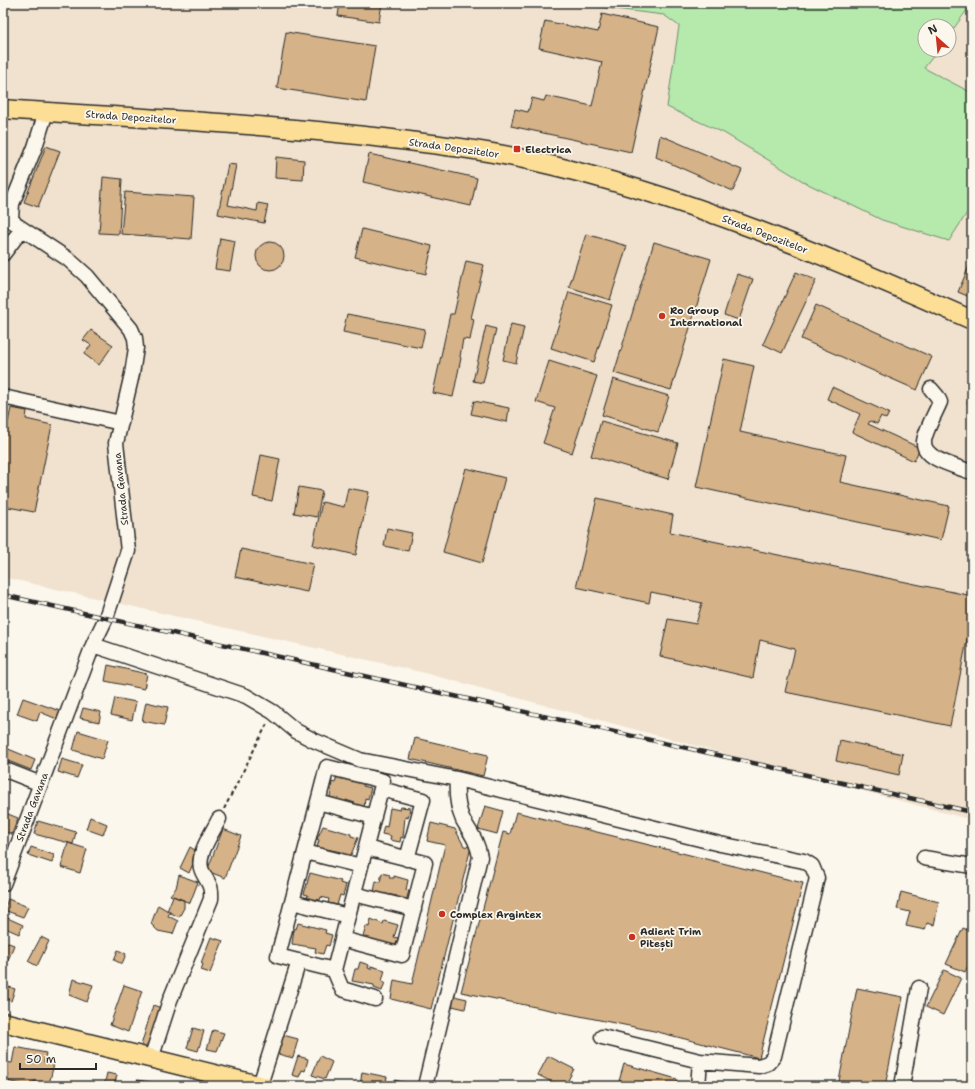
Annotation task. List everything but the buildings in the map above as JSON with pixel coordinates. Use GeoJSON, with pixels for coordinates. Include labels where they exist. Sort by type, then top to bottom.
{"type":"FeatureCollection","features":[{"type":"Feature","properties":{"kind":"main road","name":"Strada Depozitelor"},"geometry":{"type":"LineString","coordinates":[[3,109],[275,127],[342,133],[437,144],[532,160],[635,188],[710,212],[766,233],[972,320]]}},
{"type":"Feature","properties":{"kind":"main road"},"geometry":{"type":"LineString","coordinates":[[3,1022],[261,1086]]}},
{"type":"Feature","properties":{"kind":"street","name":"Strada Gavana"},"geometry":{"type":"LineString","coordinates":[[3,884],[9,850],[41,784],[93,644],[106,618],[128,551],[116,443],[122,423],[136,348],[135,338],[131,329],[87,276],[68,259],[22,229],[7,215],[35,147],[46,112]]}},
{"type":"Feature","properties":{"kind":"street"},"geometry":{"type":"LineString","coordinates":[[3,254],[22,229]]}},
{"type":"Feature","properties":{"kind":"street"},"geometry":{"type":"LineString","coordinates":[[931,389],[940,402],[923,442],[926,450],[932,457],[968,471]]}},
{"type":"Feature","properties":{"kind":"street"},"geometry":{"type":"LineString","coordinates":[[3,397],[122,423]]}},
{"type":"Feature","properties":{"kind":"street"},"geometry":{"type":"LineString","coordinates":[[93,644],[246,696],[273,712],[296,731],[360,760],[457,780],[720,844],[804,861],[812,866],[817,878],[774,1056],[768,1063],[758,1066],[700,1061],[602,1038]]}},
{"type":"Feature","properties":{"kind":"street"},"geometry":{"type":"LineString","coordinates":[[334,970],[278,956],[327,767],[383,782],[334,970],[342,989],[375,999]]}},
{"type":"Feature","properties":{"kind":"street"},"geometry":{"type":"LineString","coordinates":[[3,769],[41,784]]}},
{"type":"Feature","properties":{"kind":"street"},"geometry":{"type":"LineString","coordinates":[[425,1086],[480,857],[478,843],[463,819],[456,796],[457,780]]}},
{"type":"Feature","properties":{"kind":"street"},"geometry":{"type":"LineString","coordinates":[[381,789],[423,800],[407,859]]}},
{"type":"Feature","properties":{"kind":"street"},"geometry":{"type":"LineString","coordinates":[[318,802],[374,817]]}},
{"type":"Feature","properties":{"kind":"street"},"geometry":{"type":"LineString","coordinates":[[152,1059],[170,1000],[211,899],[212,888],[200,865],[202,854],[219,819]]}},
{"type":"Feature","properties":{"kind":"street"},"geometry":{"type":"LineString","coordinates":[[342,939],[402,955],[414,910],[426,863],[366,848]]}},
{"type":"Feature","properties":{"kind":"street"},"geometry":{"type":"LineString","coordinates":[[305,852],[361,866]]}},
{"type":"Feature","properties":{"kind":"street"},"geometry":{"type":"LineString","coordinates":[[924,858],[972,866]]}},
{"type":"Feature","properties":{"kind":"street"},"geometry":{"type":"LineString","coordinates":[[354,894],[414,910]]}},
{"type":"Feature","properties":{"kind":"street"},"geometry":{"type":"LineString","coordinates":[[292,902],[348,916]]}},
{"type":"Feature","properties":{"kind":"street"},"geometry":{"type":"LineString","coordinates":[[261,1086],[299,961]]}},
{"type":"Feature","properties":{"kind":"street"},"geometry":{"type":"LineString","coordinates":[[902,1086],[919,988]]}},
{"type":"Feature","properties":{"kind":"street"},"geometry":{"type":"LineString","coordinates":[[698,1086],[700,1061]]}},
{"type":"Feature","properties":{"kind":"path"},"geometry":{"type":"LineString","coordinates":[[219,819],[273,712]]}},
{"type":"Feature","properties":{"kind":"shaded area"},"geometry":{"type":"Polygon","coordinates":[[[3,3],[565,3],[664,15],[679,27],[667,107],[724,133],[806,183],[949,241],[972,205],[972,820],[421,672],[3,577],[3,3]]]}},
{"type":"Feature","properties":{"kind":"shaded area"},"geometry":{"type":"Polygon","coordinates":[[[972,5],[972,93],[924,68],[932,58],[957,58],[957,25],[972,5]]]}},
{"type":"Feature","properties":{"kind":"green space"},"geometry":{"type":"Polygon","coordinates":[[[565,3],[972,3],[957,24],[957,18],[917,18],[917,58],[932,58],[924,68],[972,93],[972,205],[949,241],[882,220],[806,183],[724,133],[667,107],[679,26],[664,15],[565,3]]]}},
{"type":"Feature","properties":{"kind":"railway"},"geometry":{"type":"LineString","coordinates":[[3,595],[972,812]]}},
{"type":"Feature","properties":{"kind":"place","name":"Electrica"},"geometry":{"type":"Point","coordinates":[517,149]}},
{"type":"Feature","properties":{"kind":"place","name":"Ro Group International"},"geometry":{"type":"Point","coordinates":[662,316]}},
{"type":"Feature","properties":{"kind":"place","name":"Complex Argintex"},"geometry":{"type":"Point","coordinates":[442,914]}},
{"type":"Feature","properties":{"kind":"place","name":"Adient Trim Pitești"},"geometry":{"type":"Point","coordinates":[632,937]}}]}
